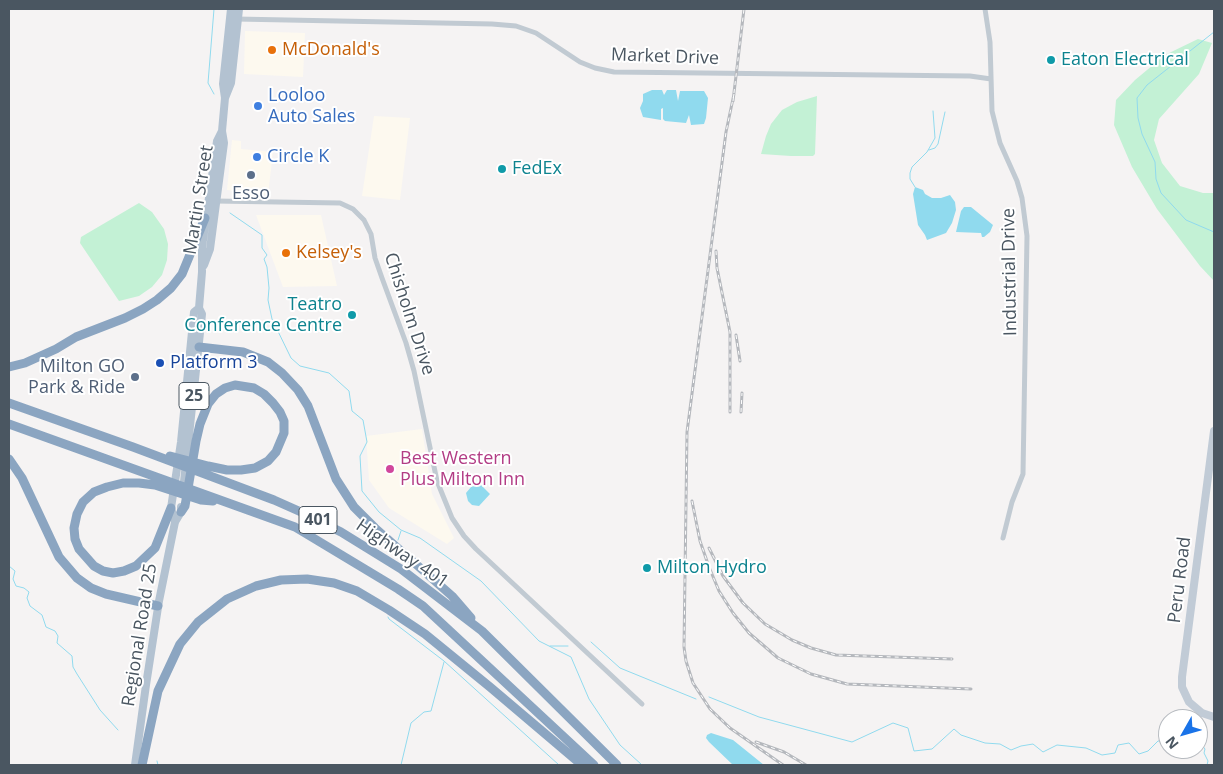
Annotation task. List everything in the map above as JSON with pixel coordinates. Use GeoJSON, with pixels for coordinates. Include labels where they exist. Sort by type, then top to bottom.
{"type":"FeatureCollection","features":[{"type":"Feature","properties":{"kind":"highway"},"geometry":{"type":"LineString","coordinates":[[9,367],[25,363],[56,349],[76,337],[125,318],[157,300],[171,288],[182,274],[189,261],[205,218]]}},
{"type":"Feature","properties":{"kind":"highway"},"geometry":{"type":"LineString","coordinates":[[198,347],[243,352],[268,362],[282,373],[298,390],[308,406],[336,479],[354,507],[452,596],[482,631]]}},
{"type":"Feature","properties":{"kind":"highway"},"geometry":{"type":"LineString","coordinates":[[133,446],[208,466],[240,470],[255,468],[268,461],[276,452],[284,433],[284,422],[280,412],[264,394],[254,388],[235,385],[220,391],[208,404],[192,446],[185,506],[181,512]]}},
{"type":"Feature","properties":{"kind":"highway","name":"Highway 401"},"geometry":{"type":"LineString","coordinates":[[9,403],[133,446],[274,500],[341,532],[401,569],[482,631],[617,765]]}},
{"type":"Feature","properties":{"kind":"highway","name":"Highway 401"},"geometry":{"type":"LineString","coordinates":[[9,424],[295,527],[398,588],[423,606],[594,765]]}},
{"type":"Feature","properties":{"kind":"highway"},"geometry":{"type":"LineString","coordinates":[[9,459],[32,497],[59,557],[77,578],[91,588],[106,594],[158,606]]}},
{"type":"Feature","properties":{"kind":"highway"},"geometry":{"type":"LineString","coordinates":[[171,508],[155,548],[136,566],[113,573],[103,571],[94,566],[79,549],[74,528],[76,514],[83,502],[94,492],[107,487],[123,483],[155,485],[201,500],[228,503]]}},
{"type":"Feature","properties":{"kind":"highway"},"geometry":{"type":"LineString","coordinates":[[142,765],[158,691],[180,644],[198,622],[227,599],[256,586],[280,580],[308,579],[334,583],[357,591],[389,610],[462,663],[582,765]]}},
{"type":"Feature","properties":{"kind":"main road","name":"Martin Street"},"geometry":{"type":"LineString","coordinates":[[202,272],[210,249],[217,141],[222,131],[225,98],[223,84],[231,9]]}},
{"type":"Feature","properties":{"kind":"main road","name":"Martin Street"},"geometry":{"type":"LineString","coordinates":[[225,98],[232,84],[239,9]]}},
{"type":"Feature","properties":{"kind":"main road","name":"Martin Street"},"geometry":{"type":"LineString","coordinates":[[175,522],[171,508],[181,442],[194,312],[198,308],[205,218],[212,201]]}},
{"type":"Feature","properties":{"kind":"main road","name":"Martin Street"},"geometry":{"type":"LineString","coordinates":[[192,446],[202,314],[198,308]]}},
{"type":"Feature","properties":{"kind":"main road","name":"Regional Road 25"},"geometry":{"type":"LineString","coordinates":[[135,765],[158,606],[175,522],[181,512]]}},
{"type":"Feature","properties":{"kind":"street","name":"Industrial Drive"},"geometry":{"type":"LineString","coordinates":[[985,9],[990,42],[992,111],[995,127],[1022,198],[1027,236],[1023,474],[1012,502],[1003,538]]}},
{"type":"Feature","properties":{"kind":"street","name":"Market Drive"},"geometry":{"type":"LineString","coordinates":[[230,19],[516,26],[536,33],[580,62],[595,68],[614,72],[931,76],[991,79]]}},
{"type":"Feature","properties":{"kind":"street","name":"Chisholm Drive"},"geometry":{"type":"LineString","coordinates":[[212,201],[340,203],[354,209],[364,220],[371,234],[375,258],[406,343],[437,481],[452,518],[464,536],[476,549],[642,704]]}},
{"type":"Feature","properties":{"kind":"street","name":"Peru Road"},"geometry":{"type":"LineString","coordinates":[[1214,432],[1182,687],[1189,702],[1202,713],[1214,717]]}},
{"type":"Feature","properties":{"kind":"shaded area"},"geometry":{"type":"Polygon","coordinates":[[[245,31],[305,33],[303,77],[244,74],[245,31]]]}},
{"type":"Feature","properties":{"kind":"shaded area"},"geometry":{"type":"Polygon","coordinates":[[[374,116],[410,118],[400,200],[362,196],[374,116]]]}},
{"type":"Feature","properties":{"kind":"shaded area"},"geometry":{"type":"Polygon","coordinates":[[[232,140],[241,141],[241,149],[273,152],[268,195],[227,190],[232,140]]]}},
{"type":"Feature","properties":{"kind":"shaded area"},"geometry":{"type":"Polygon","coordinates":[[[256,215],[321,215],[337,286],[283,287],[256,215]]]}},
{"type":"Feature","properties":{"kind":"shaded area"},"geometry":{"type":"Polygon","coordinates":[[[422,429],[432,494],[454,538],[447,544],[389,508],[369,480],[366,436],[422,429]]]}},
{"type":"Feature","properties":{"kind":"green space"},"geometry":{"type":"Polygon","coordinates":[[[1198,39],[1212,43],[1199,74],[1159,119],[1154,140],[1162,163],[1180,186],[1203,193],[1214,193],[1214,281],[1200,266],[1157,209],[1132,167],[1114,125],[1116,100],[1135,80],[1165,55],[1198,39]]]}},
{"type":"Feature","properties":{"kind":"green space"},"geometry":{"type":"Polygon","coordinates":[[[817,96],[815,154],[813,156],[791,156],[761,154],[771,124],[782,110],[797,102],[817,96]]]}},
{"type":"Feature","properties":{"kind":"green space"},"geometry":{"type":"Polygon","coordinates":[[[139,203],[152,212],[164,229],[168,244],[167,260],[162,275],[152,287],[139,296],[119,301],[80,243],[81,237],[139,203]]]}},
{"type":"Feature","properties":{"kind":"water"},"geometry":{"type":"Polygon","coordinates":[[[652,90],[662,90],[664,95],[667,90],[676,90],[678,101],[680,91],[704,91],[708,98],[704,124],[691,125],[689,115],[686,123],[665,121],[663,119],[663,108],[661,109],[661,120],[643,117],[640,108],[643,94],[652,90]]]}},
{"type":"Feature","properties":{"kind":"water"},"geometry":{"type":"Polygon","coordinates":[[[915,187],[923,190],[925,194],[932,198],[950,195],[955,202],[956,210],[952,223],[946,233],[927,240],[918,225],[913,194],[915,187]]]}},
{"type":"Feature","properties":{"kind":"water"},"geometry":{"type":"Polygon","coordinates":[[[964,207],[971,207],[993,225],[990,232],[982,237],[981,233],[956,232],[961,211],[964,207]]]}},
{"type":"Feature","properties":{"kind":"water"},"geometry":{"type":"Polygon","coordinates":[[[480,484],[490,494],[479,506],[472,505],[468,501],[466,493],[471,487],[480,484]]]}},
{"type":"Feature","properties":{"kind":"water"},"geometry":{"type":"Polygon","coordinates":[[[711,733],[733,740],[764,765],[733,765],[706,738],[711,733]]]}},
{"type":"Feature","properties":{"kind":"waterway"},"geometry":{"type":"LineString","coordinates":[[214,9],[208,83],[214,94]]}},
{"type":"Feature","properties":{"kind":"waterway"},"geometry":{"type":"LineString","coordinates":[[1214,32],[1147,85],[1137,98],[1138,118],[1142,134],[1155,162],[1156,179],[1161,193],[1186,220],[1214,232]]}},
{"type":"Feature","properties":{"kind":"waterway"},"geometry":{"type":"LineString","coordinates":[[915,187],[910,179],[912,167],[927,152],[935,138],[933,111]]}},
{"type":"Feature","properties":{"kind":"waterway"},"geometry":{"type":"LineString","coordinates":[[929,150],[935,148],[938,144],[945,112]]}},
{"type":"Feature","properties":{"kind":"waterway"},"geometry":{"type":"LineString","coordinates":[[230,213],[262,235],[262,248],[267,255],[264,259],[267,267],[268,300],[272,319],[291,358],[300,366],[329,373],[349,391],[352,411],[363,420],[367,442],[360,456],[362,491],[379,512],[401,530],[420,538],[481,581],[539,641],[571,657],[589,699],[620,745],[642,765]]}},
{"type":"Feature","properties":{"kind":"waterway"},"geometry":{"type":"LineString","coordinates":[[398,540],[401,531]]}},
{"type":"Feature","properties":{"kind":"waterway"},"geometry":{"type":"LineString","coordinates":[[9,566],[15,571],[13,579],[16,586],[24,588],[29,592],[27,598],[30,606],[42,615],[46,627],[55,631],[58,636],[57,643],[72,656],[73,667],[77,674],[100,710],[118,730]]}},
{"type":"Feature","properties":{"kind":"waterway"},"geometry":{"type":"LineString","coordinates":[[388,617],[444,661],[559,765]]}},
{"type":"Feature","properties":{"kind":"waterway"},"geometry":{"type":"LineString","coordinates":[[591,642],[620,668],[696,699]]}},
{"type":"Feature","properties":{"kind":"waterway"},"geometry":{"type":"LineString","coordinates":[[550,646],[568,646]]}},
{"type":"Feature","properties":{"kind":"waterway"},"geometry":{"type":"LineString","coordinates":[[401,765],[411,723],[424,712],[431,711],[444,662]]}},
{"type":"Feature","properties":{"kind":"waterway"},"geometry":{"type":"LineString","coordinates":[[709,697],[759,717],[852,742],[893,723],[908,728],[914,751],[932,749],[954,729],[961,735],[985,743],[1000,744],[1011,750],[1033,744],[1043,752],[1057,745],[1086,748],[1102,755],[1115,753],[1118,745],[1129,743],[1139,754],[1148,751],[1158,741]]}},
{"type":"Feature","properties":{"kind":"waterway"},"geometry":{"type":"LineString","coordinates":[[1207,759],[1207,765]]}},
{"type":"Feature","properties":{"kind":"waterway"},"geometry":{"type":"LineString","coordinates":[[157,761],[158,765]]}},
{"type":"Feature","properties":{"kind":"railway"},"geometry":{"type":"LineString","coordinates":[[733,101],[744,9]]}},
{"type":"Feature","properties":{"kind":"railway"},"geometry":{"type":"LineString","coordinates":[[734,94],[726,132],[687,432],[684,647],[693,683],[710,709],[730,728],[783,765]]}},
{"type":"Feature","properties":{"kind":"railway"},"geometry":{"type":"LineString","coordinates":[[716,251],[717,268],[730,332],[730,412]]}},
{"type":"Feature","properties":{"kind":"railway"},"geometry":{"type":"LineString","coordinates":[[736,335],[740,361]]}},
{"type":"Feature","properties":{"kind":"railway"},"geometry":{"type":"LineString","coordinates":[[741,412],[742,393]]}},
{"type":"Feature","properties":{"kind":"railway"},"geometry":{"type":"LineString","coordinates":[[692,501],[700,541],[719,591],[749,633],[778,658],[811,674],[847,684],[971,689]]}},
{"type":"Feature","properties":{"kind":"railway"},"geometry":{"type":"LineString","coordinates":[[709,548],[723,576],[743,603],[765,624],[792,640],[836,655],[952,659]]}},
{"type":"Feature","properties":{"kind":"railway"},"geometry":{"type":"LineString","coordinates":[[756,742],[784,752],[806,765]]}},
{"type":"Feature","properties":{"kind":"place","name":"McDonald's"},"geometry":{"type":"Point","coordinates":[272,50]}},
{"type":"Feature","properties":{"kind":"place","name":"Eaton Electrical"},"geometry":{"type":"Point","coordinates":[1051,60]}},
{"type":"Feature","properties":{"kind":"place","name":"Looloo Auto Sales"},"geometry":{"type":"Point","coordinates":[258,106]}},
{"type":"Feature","properties":{"kind":"place","name":"Circle K"},"geometry":{"type":"Point","coordinates":[257,157]}},
{"type":"Feature","properties":{"kind":"place","name":"FedEx"},"geometry":{"type":"Point","coordinates":[502,169]}},
{"type":"Feature","properties":{"kind":"place","name":"Esso"},"geometry":{"type":"Point","coordinates":[251,175]}},
{"type":"Feature","properties":{"kind":"place","name":"Kelsey's"},"geometry":{"type":"Point","coordinates":[286,253]}},
{"type":"Feature","properties":{"kind":"place","name":"Teatro Conference Centre"},"geometry":{"type":"Point","coordinates":[352,315]}},
{"type":"Feature","properties":{"kind":"place","name":"Platform 3"},"geometry":{"type":"Point","coordinates":[160,363]}},
{"type":"Feature","properties":{"kind":"place","name":"Milton GO Park & Ride"},"geometry":{"type":"Point","coordinates":[135,377]}},
{"type":"Feature","properties":{"kind":"place","name":"Best Western Plus Milton Inn"},"geometry":{"type":"Point","coordinates":[390,469]}},
{"type":"Feature","properties":{"kind":"place","name":"Milton Hydro"},"geometry":{"type":"Point","coordinates":[647,568]}}]}
